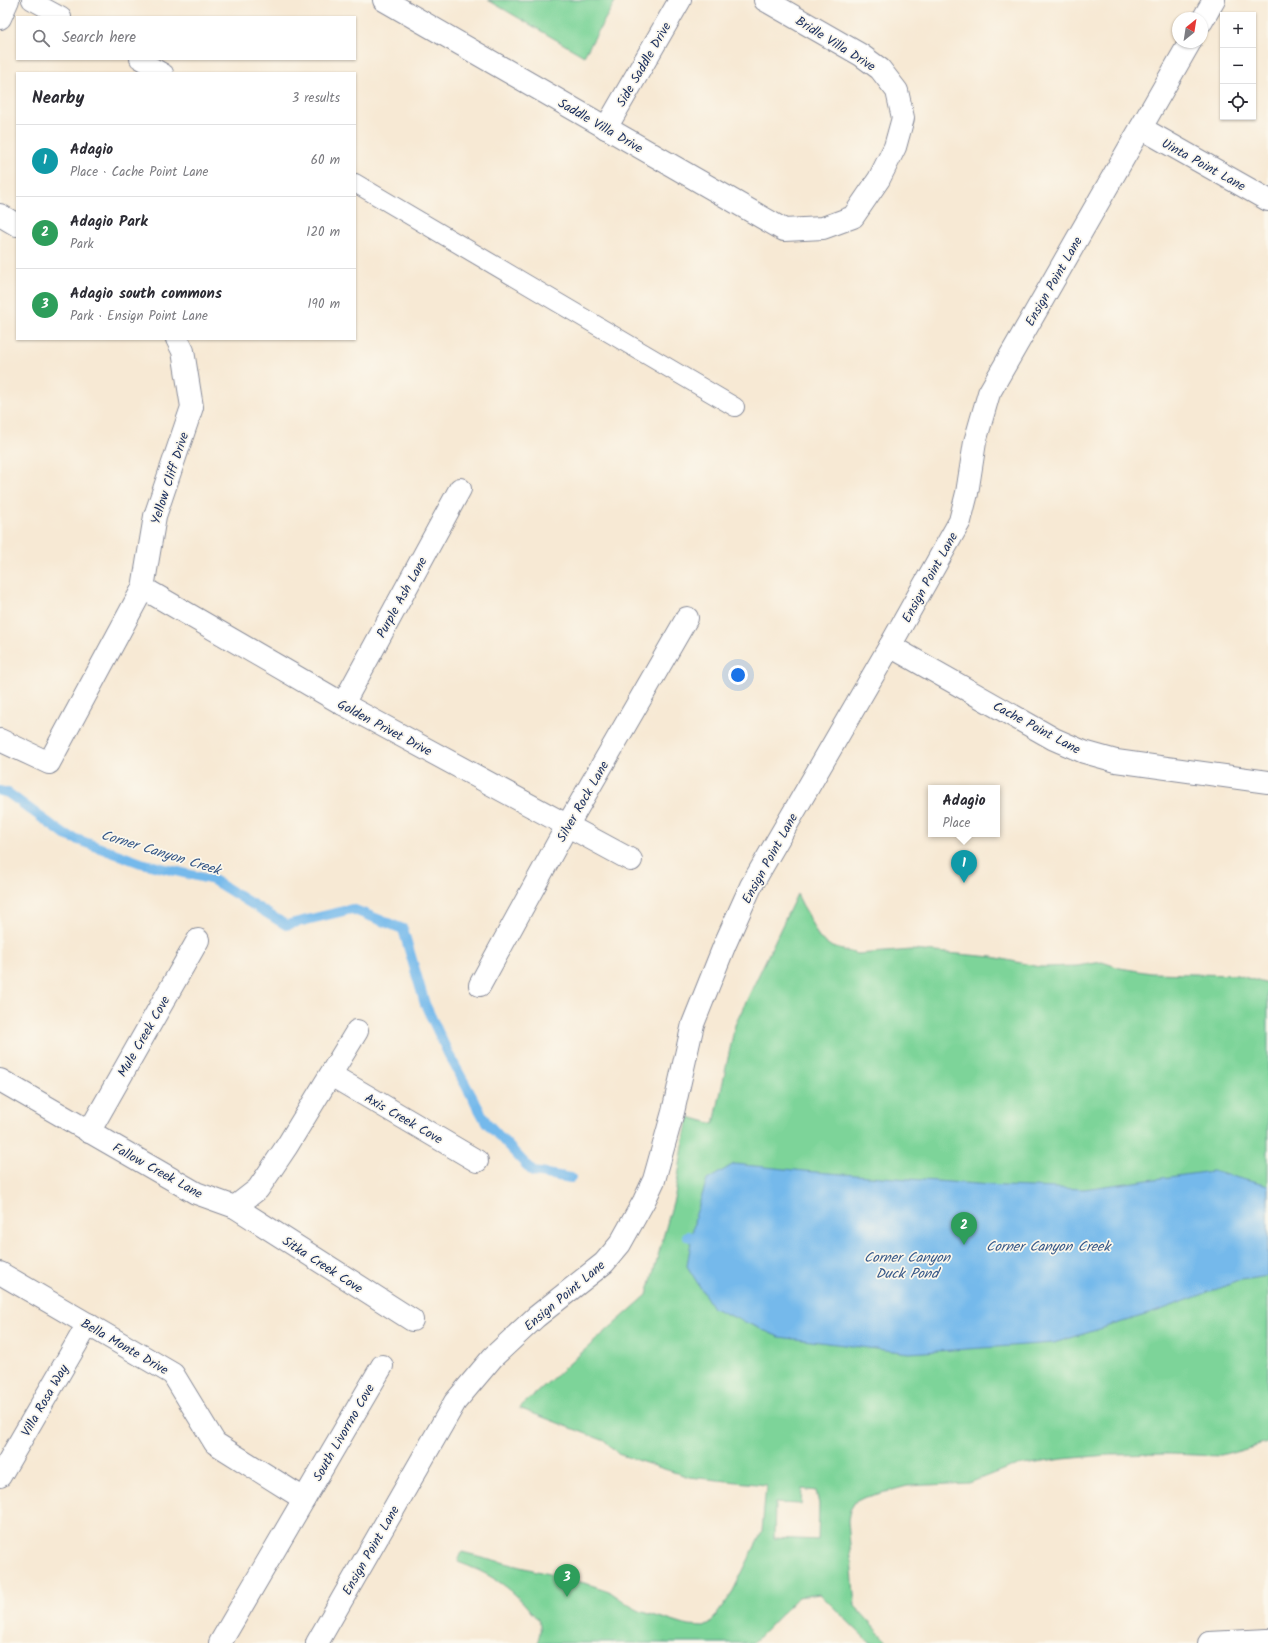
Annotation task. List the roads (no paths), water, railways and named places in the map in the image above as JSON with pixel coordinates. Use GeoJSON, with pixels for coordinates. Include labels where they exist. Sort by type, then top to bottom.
{"type":"FeatureCollection","features":[{"type":"Feature","properties":{"kind":"street"},"geometry":{"type":"LineString","coordinates":[[0,18],[8,0]]}},
{"type":"Feature","properties":{"kind":"street","name":"Saddle Villa Drive"},"geometry":{"type":"LineString","coordinates":[[384,0],[784,230],[823,228]]}},
{"type":"Feature","properties":{"kind":"street","name":"Side Saddle Drive"},"geometry":{"type":"LineString","coordinates":[[606,128],[680,0]]}},
{"type":"Feature","properties":{"kind":"street","name":"Bridle Villa Drive"},"geometry":{"type":"LineString","coordinates":[[765,0],[861,55],[880,69],[897,91],[903,118],[895,147],[879,179],[853,217],[823,228]]}},
{"type":"Feature","properties":{"kind":"street"},"geometry":{"type":"LineString","coordinates":[[1207,12],[1214,0]]}},
{"type":"Feature","properties":{"kind":"street","name":"Ensign Point Lane"},"geometry":{"type":"LineString","coordinates":[[317,1643],[455,1402],[493,1357],[536,1318],[604,1263],[620,1244],[632,1223],[654,1180],[673,1112],[693,1024],[750,886],[890,646],[960,521],[967,493],[974,442],[989,394],[1187,48]]}},
{"type":"Feature","properties":{"kind":"street","name":"Uinta Point Lane"},"geometry":{"type":"LineString","coordinates":[[1141,128],[1268,200]]}},
{"type":"Feature","properties":{"kind":"street"},"geometry":{"type":"LineString","coordinates":[[0,215],[16,224]]}},
{"type":"Feature","properties":{"kind":"street","name":"Yellow Cliff Drive"},"geometry":{"type":"LineString","coordinates":[[0,740],[49,763],[143,588],[155,516],[192,407],[183,351],[178,340]]}},
{"type":"Feature","properties":{"kind":"street","name":"Purple Ash Lane"},"geometry":{"type":"LineString","coordinates":[[342,704],[460,490]]}},
{"type":"Feature","properties":{"kind":"street","name":"Golden Privet Drive"},"geometry":{"type":"LineString","coordinates":[[143,588],[342,704],[631,860]]}},
{"type":"Feature","properties":{"kind":"street","name":"Silver Rock Lane"},"geometry":{"type":"LineString","coordinates":[[480,985],[567,826],[687,618]]}},
{"type":"Feature","properties":{"kind":"street","name":"Cache Point Lane"},"geometry":{"type":"LineString","coordinates":[[890,646],[1054,739],[1084,752],[1116,762],[1268,782]]}},
{"type":"Feature","properties":{"kind":"street","name":"Mule Creek Cove"},"geometry":{"type":"LineString","coordinates":[[89,1132],[198,940]]}},
{"type":"Feature","properties":{"kind":"street"},"geometry":{"type":"LineString","coordinates":[[235,1207],[258,1189],[287,1146],[357,1031]]}},
{"type":"Feature","properties":{"kind":"street","name":"Axis Creek Cove"},"geometry":{"type":"LineString","coordinates":[[331,1075],[477,1161]]}},
{"type":"Feature","properties":{"kind":"street","name":"Fallow Creek Lane"},"geometry":{"type":"LineString","coordinates":[[0,1080],[196,1193],[235,1207]]}},
{"type":"Feature","properties":{"kind":"street","name":"Sitka Creek Cove"},"geometry":{"type":"LineString","coordinates":[[235,1207],[412,1320]]}},
{"type":"Feature","properties":{"kind":"street","name":"Bella Monte Drive"},"geometry":{"type":"LineString","coordinates":[[0,1273],[173,1374],[215,1443],[304,1499]]}},
{"type":"Feature","properties":{"kind":"street","name":"Villa Rosa Way"},"geometry":{"type":"LineString","coordinates":[[0,1476],[88,1324]]}},
{"type":"Feature","properties":{"kind":"street","name":"South Livorrno Cove"},"geometry":{"type":"LineString","coordinates":[[304,1499],[382,1366]]}},
{"type":"Feature","properties":{"kind":"street"},"geometry":{"type":"LineString","coordinates":[[220,1643],[304,1499]]}},
{"type":"Feature","properties":{"kind":"street"},"geometry":{"type":"LineString","coordinates":[[1209,1643],[1268,1640]]}},
{"type":"Feature","properties":{"kind":"lane"},"geometry":{"type":"LineString","coordinates":[[31,0],[60,16]]}},
{"type":"Feature","properties":{"kind":"lane"},"geometry":{"type":"LineString","coordinates":[[140,60],[162,72]]}},
{"type":"Feature","properties":{"kind":"lane"},"geometry":{"type":"LineString","coordinates":[[356,184],[735,407]]}},
{"type":"Feature","properties":{"kind":"water","name":"Corner Canyon Duck Pond"},"geometry":{"type":"Polygon","coordinates":[[[734,1164],[815,1172],[1003,1186],[1084,1189],[1212,1171],[1268,1186],[1268,1276],[1241,1280],[1158,1311],[1054,1343],[909,1353],[779,1337],[713,1308],[687,1266],[695,1217],[707,1180],[734,1164]]]}},
{"type":"Feature","properties":{"kind":"waterway","name":"Corner Canyon Creek"},"geometry":{"type":"LineString","coordinates":[[0,791],[8,793],[65,835],[141,863],[213,880],[286,925],[352,909],[403,929],[425,1004],[449,1055],[486,1122],[533,1172],[571,1178]]}},
{"type":"Feature","properties":{"kind":"waterway","name":"Corner Canyon Creek"},"geometry":{"type":"LineString","coordinates":[[687,1236],[705,1240]]}},
{"type":"Feature","properties":{"kind":"place","name":"Adagio"},"geometry":{"type":"Point","coordinates":[964,883]}},
{"type":"Feature","properties":{"kind":"place","name":"Adagio Park"},"geometry":{"type":"Point","coordinates":[964,1245]}},
{"type":"Feature","properties":{"kind":"place","name":"Adagio south commons"},"geometry":{"type":"Point","coordinates":[567,1597]}}]}
